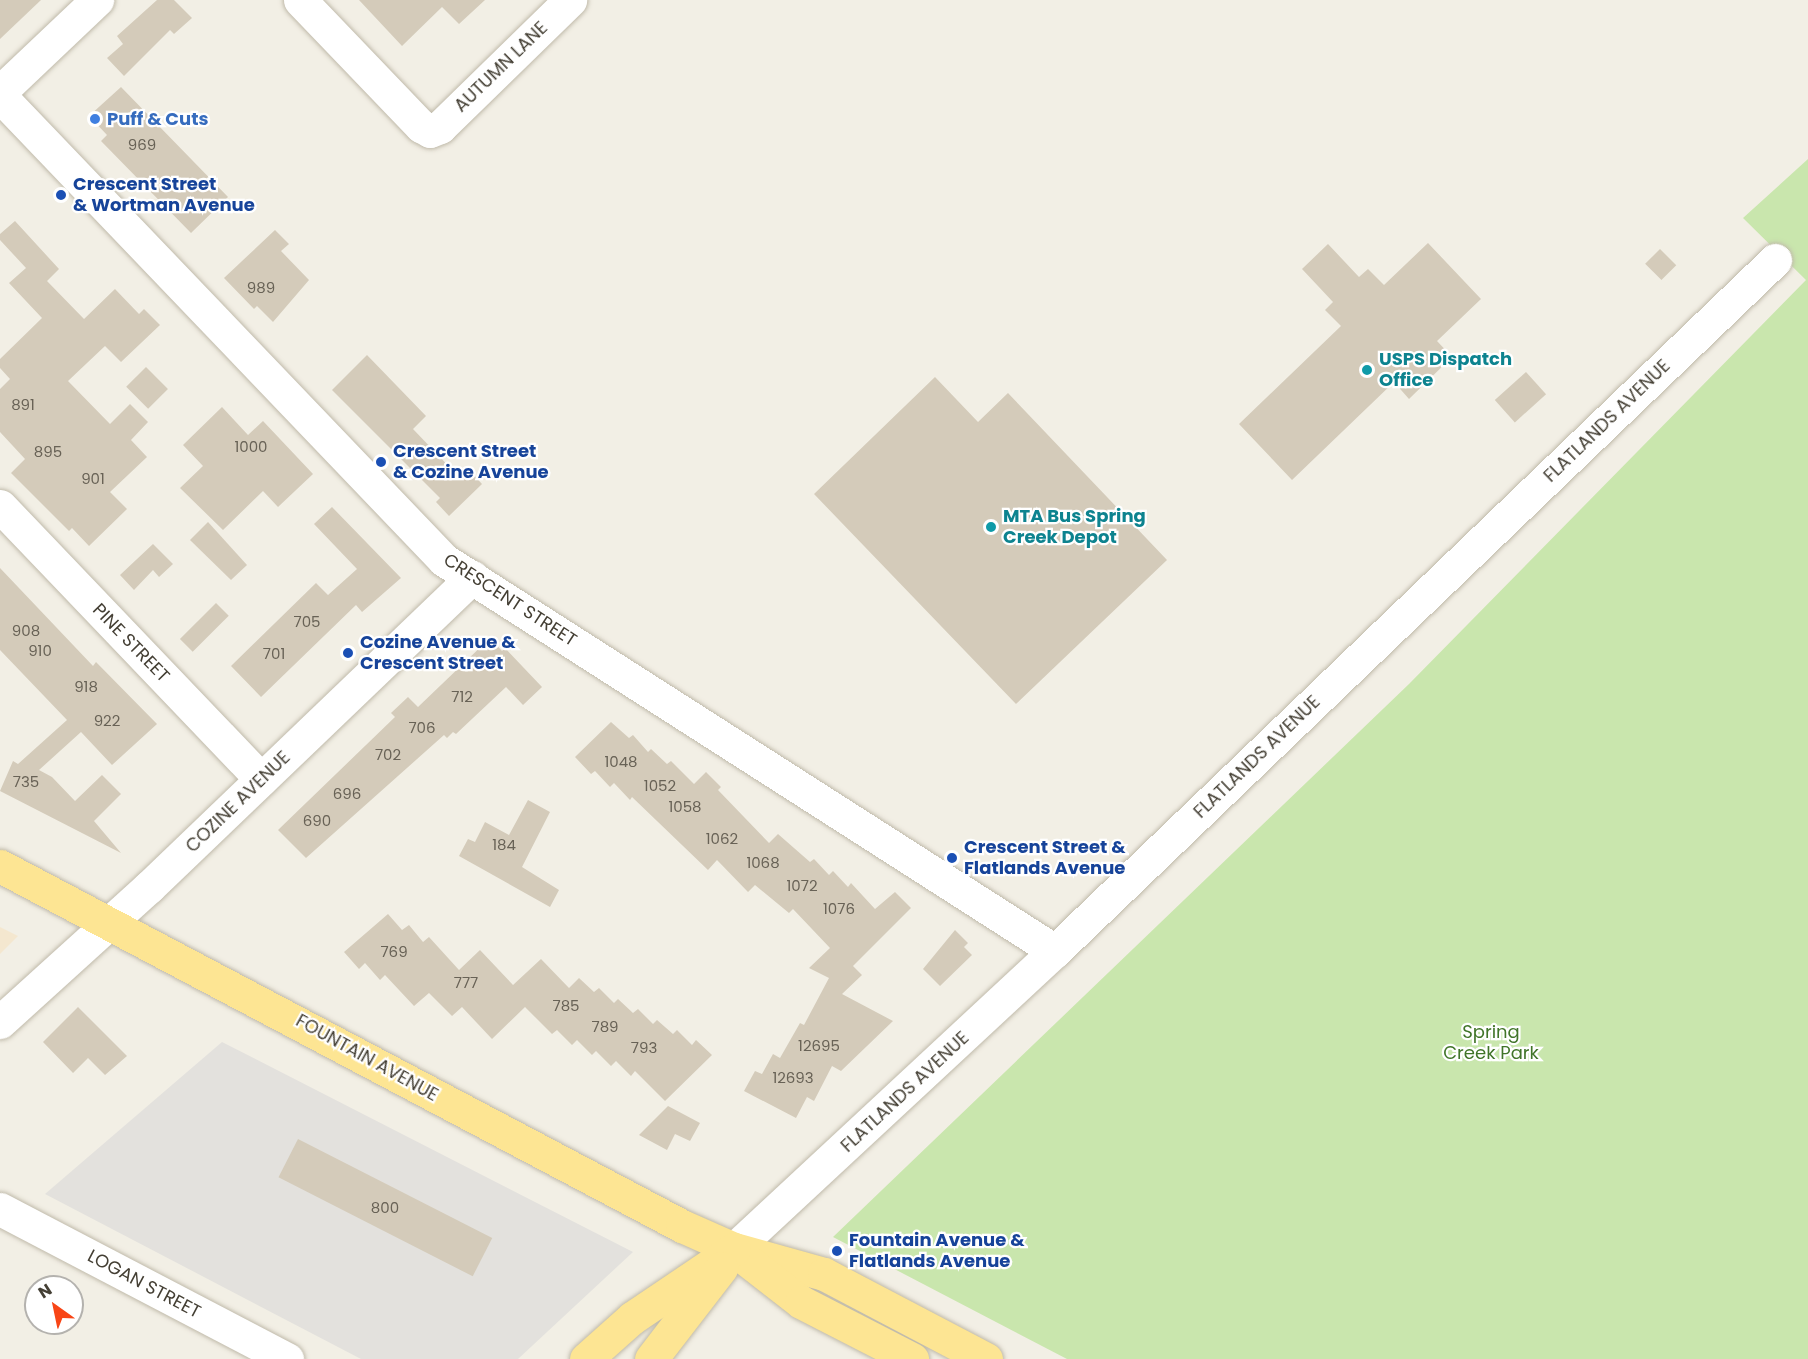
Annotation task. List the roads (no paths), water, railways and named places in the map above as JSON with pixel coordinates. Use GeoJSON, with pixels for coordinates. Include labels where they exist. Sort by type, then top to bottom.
{"type":"FeatureCollection","features":[{"type":"Feature","properties":{"kind":"main road","name":"FOUNTAIN AVENUE"},"geometry":{"type":"LineString","coordinates":[[0,866],[682,1226],[734,1249],[824,1274],[987,1359]]}},
{"type":"Feature","properties":{"kind":"main road","name":"FOUNTAIN AVENUE"},"geometry":{"type":"LineString","coordinates":[[734,1249],[801,1302],[912,1359]]}},
{"type":"Feature","properties":{"kind":"main road","name":"FLATLANDS AVENUE"},"geometry":{"type":"LineString","coordinates":[[586,1359],[632,1318],[734,1249]]}},
{"type":"Feature","properties":{"kind":"main road","name":"FLATLANDS AVENUE"},"geometry":{"type":"LineString","coordinates":[[651,1359],[734,1249]]}},
{"type":"Feature","properties":{"kind":"street"},"geometry":{"type":"LineString","coordinates":[[0,94],[97,0]]}},
{"type":"Feature","properties":{"kind":"street","name":"AUTUMN LANE"},"geometry":{"type":"LineString","coordinates":[[300,0],[421,126],[430,131],[440,127],[570,0]]}},
{"type":"Feature","properties":{"kind":"street","name":"CRESCENT STREET"},"geometry":{"type":"LineString","coordinates":[[0,94],[444,560],[1055,951]]}},
{"type":"Feature","properties":{"kind":"street","name":"FLATLANDS AVENUE"},"geometry":{"type":"LineString","coordinates":[[734,1249],[1055,951],[1775,260]]}},
{"type":"Feature","properties":{"kind":"street","name":"PINE STREET"},"geometry":{"type":"LineString","coordinates":[[0,506],[261,779]]}},
{"type":"Feature","properties":{"kind":"street","name":"COZINE AVENUE"},"geometry":{"type":"LineString","coordinates":[[0,1022],[261,779],[472,577]]}},
{"type":"Feature","properties":{"kind":"street","name":"LOGAN STREET"},"geometry":{"type":"LineString","coordinates":[[0,1209],[287,1359]]}},
{"type":"Feature","properties":{"kind":"place","name":"Puff & Cuts"},"geometry":{"type":"Point","coordinates":[95,119]}},
{"type":"Feature","properties":{"kind":"place","name":"Crescent Street & Wortman Avenue"},"geometry":{"type":"Point","coordinates":[61,195]}},
{"type":"Feature","properties":{"kind":"place","name":"USPS Dispatch Office"},"geometry":{"type":"Point","coordinates":[1367,370]}},
{"type":"Feature","properties":{"kind":"place","name":"Crescent Street & Cozine Avenue"},"geometry":{"type":"Point","coordinates":[381,462]}},
{"type":"Feature","properties":{"kind":"place","name":"MTA Bus Spring Creek Depot"},"geometry":{"type":"Point","coordinates":[991,527]}},
{"type":"Feature","properties":{"kind":"place","name":"Cozine Avenue & Crescent Street"},"geometry":{"type":"Point","coordinates":[348,653]}},
{"type":"Feature","properties":{"kind":"place","name":"Crescent Street & Flatlands Avenue"},"geometry":{"type":"Point","coordinates":[952,858]}},
{"type":"Feature","properties":{"kind":"place","name":"Fountain Avenue & Flatlands Avenue"},"geometry":{"type":"Point","coordinates":[837,1251]}},
{"type":"Feature","properties":{"kind":"park label","name":"Spring Creek Park"},"geometry":{"type":"Point","coordinates":[1491,1043]}}]}
